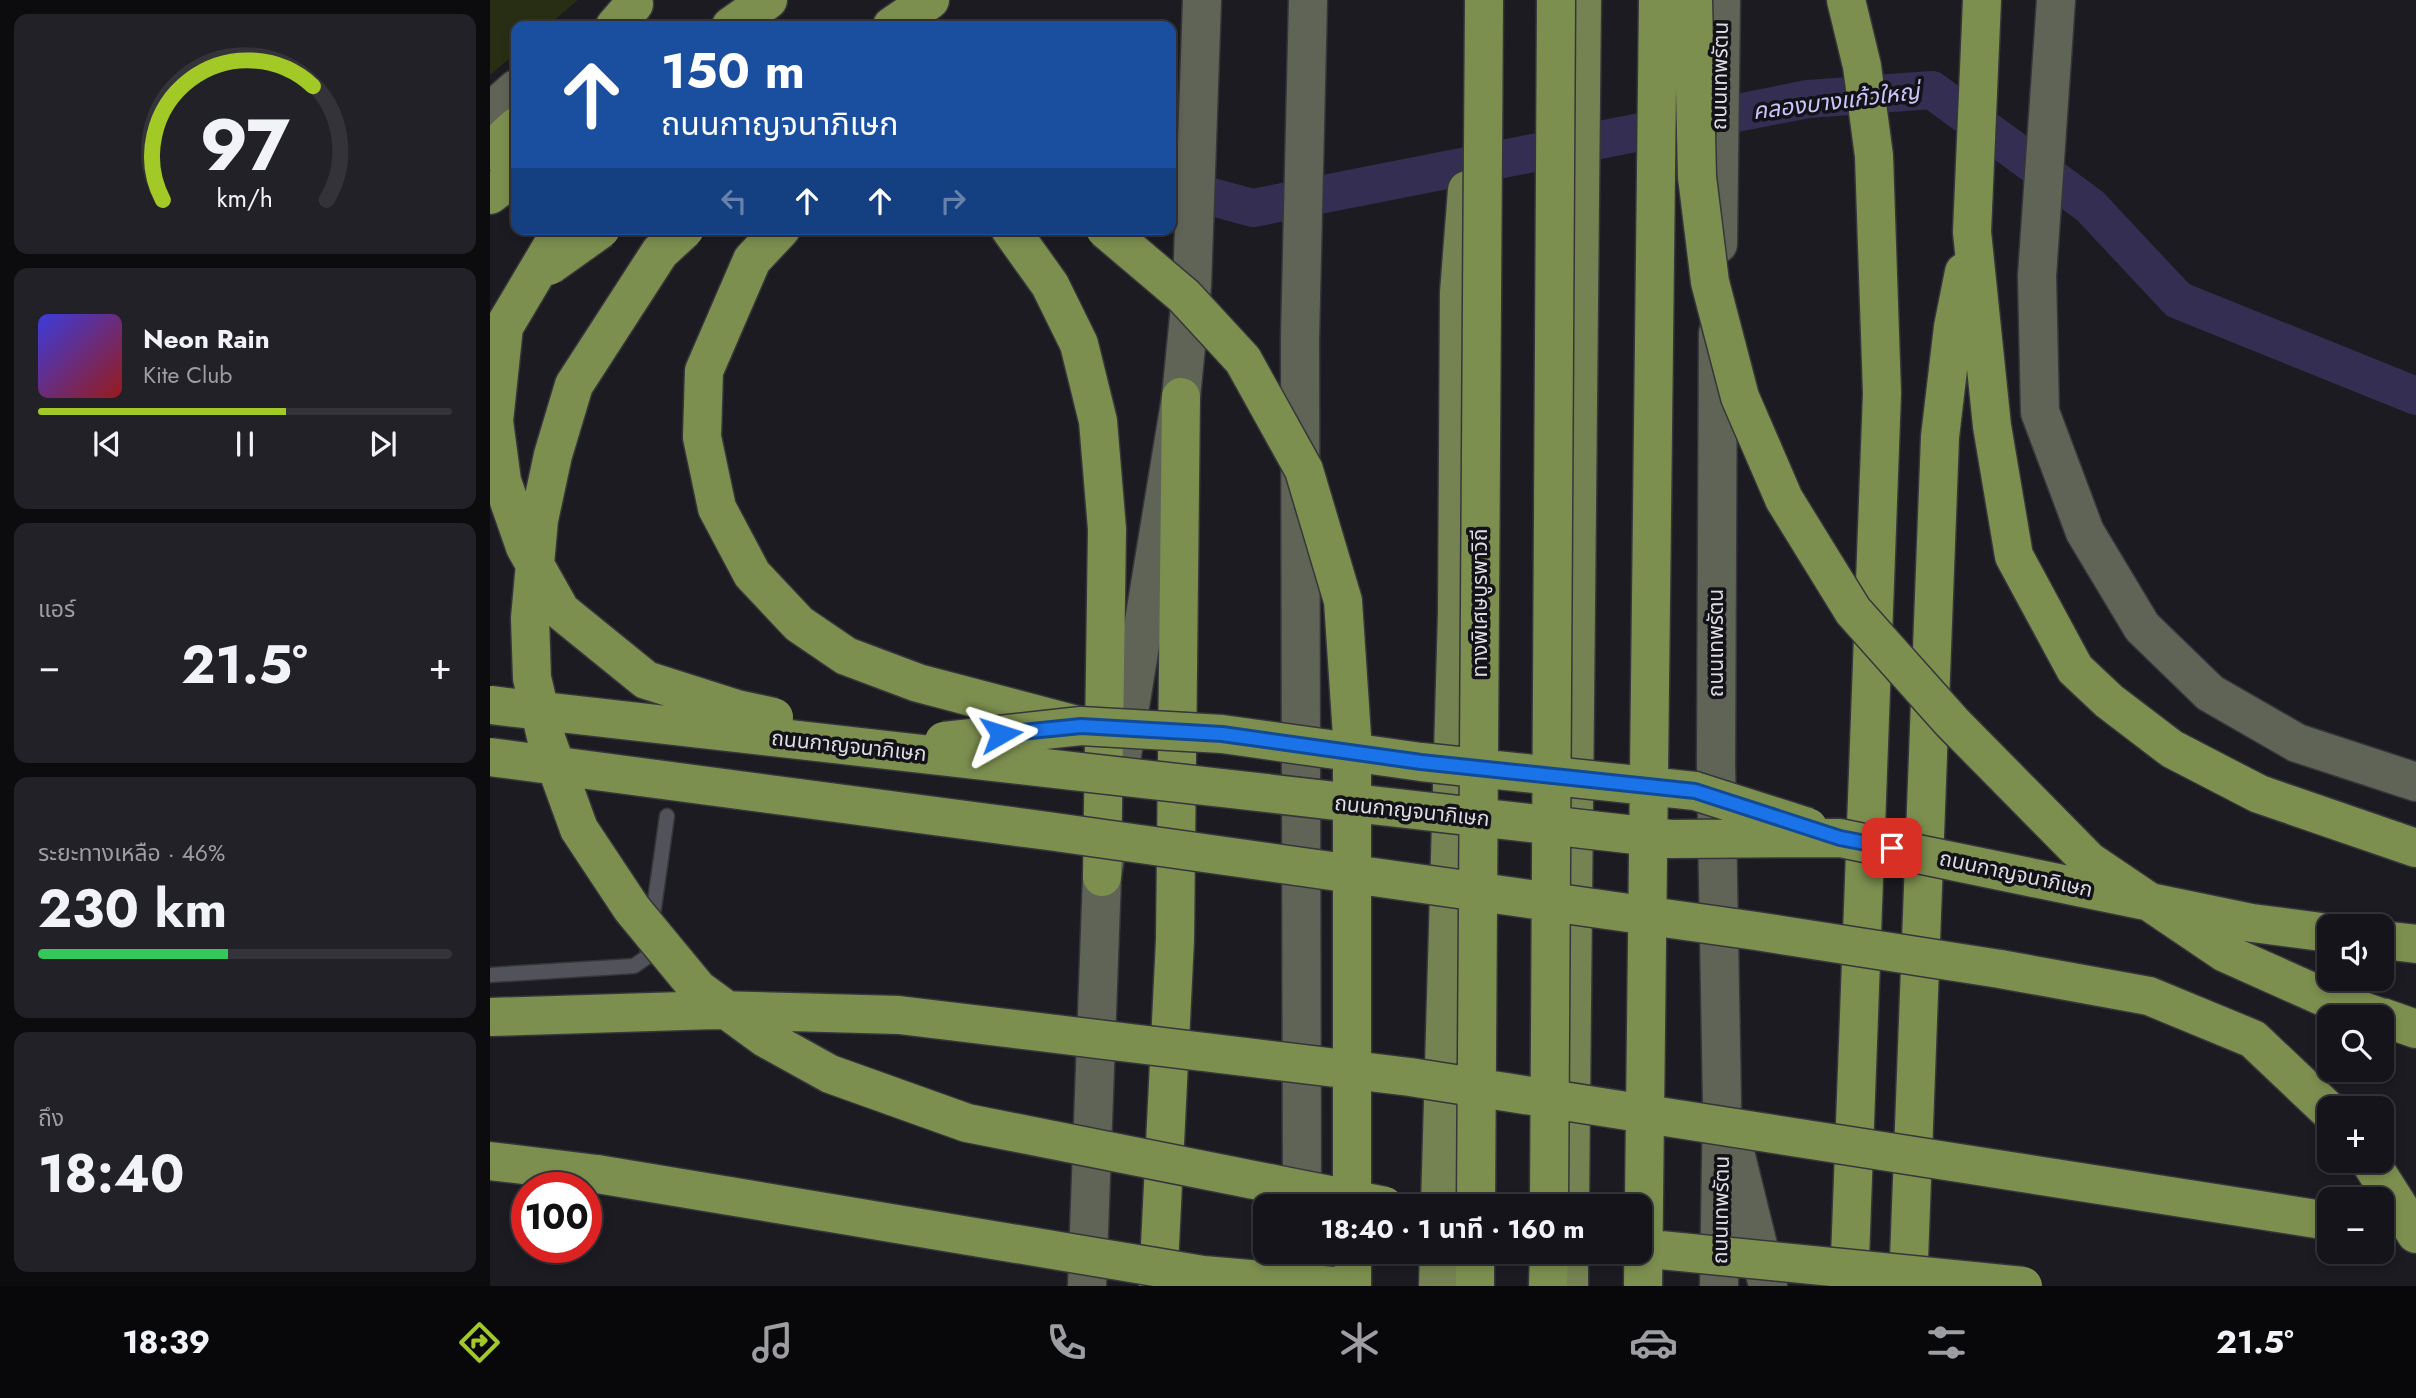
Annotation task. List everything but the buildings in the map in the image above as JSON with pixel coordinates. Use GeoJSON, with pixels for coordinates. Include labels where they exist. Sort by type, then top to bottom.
{"type":"FeatureCollection","features":[{"type":"Feature","properties":{"kind":"highway"},"geometry":{"type":"LineString","coordinates":[[738,21],[768,0]]}},
{"type":"Feature","properties":{"kind":"highway"},"geometry":{"type":"LineString","coordinates":[[899,21],[930,0]]}},
{"type":"Feature","properties":{"kind":"highway"},"geometry":{"type":"LineString","coordinates":[[922,21],[946,0]]}},
{"type":"Feature","properties":{"kind":"highway"},"geometry":{"type":"LineString","coordinates":[[1440,1194],[1457,613],[1459,293],[1471,138],[1473,0]]}},
{"type":"Feature","properties":{"kind":"highway","name":"ทางพิเศษบูรพาวิถี"},"geometry":{"type":"LineString","coordinates":[[1476,1194],[1484,0]]}},
{"type":"Feature","properties":{"kind":"highway"},"geometry":{"type":"LineString","coordinates":[[1549,1194],[1556,0]]}},
{"type":"Feature","properties":{"kind":"highway"},"geometry":{"type":"LineString","coordinates":[[1570,1194],[1582,0]]}},
{"type":"Feature","properties":{"kind":"highway"},"geometry":{"type":"LineString","coordinates":[[1643,1286],[1658,0]]}},
{"type":"Feature","properties":{"kind":"highway"},"geometry":{"type":"LineString","coordinates":[[1846,0],[1862,66],[1874,156],[1882,393],[1849,1286]]}},
{"type":"Feature","properties":{"kind":"highway"},"geometry":{"type":"LineString","coordinates":[[1711,1],[1697,177],[1710,282],[1737,385],[1784,499],[1853,611],[1952,722],[2089,860],[2225,953],[2346,1005]]}},
{"type":"Feature","properties":{"kind":"highway"},"geometry":{"type":"LineString","coordinates":[[1982,6],[1972,232],[1992,426],[2014,556],[2075,669],[2109,701],[2172,749],[2259,794],[2416,848]]}},
{"type":"Feature","properties":{"kind":"highway"},"geometry":{"type":"LineString","coordinates":[[490,151],[511,132]]}},
{"type":"Feature","properties":{"kind":"highway"},"geometry":{"type":"LineString","coordinates":[[490,195],[511,179]]}},
{"type":"Feature","properties":{"kind":"highway"},"geometry":{"type":"LineString","coordinates":[[1908,1286],[1940,437],[1953,327],[1972,232]]}},
{"type":"Feature","properties":{"kind":"highway"},"geometry":{"type":"LineString","coordinates":[[559,235],[504,327],[494,421],[502,481],[525,547],[561,611],[646,680],[737,709],[834,730],[922,743],[1081,726],[1222,734],[1421,762],[1695,791],[1840,838]]}},
{"type":"Feature","properties":{"kind":"highway"},"geometry":{"type":"LineString","coordinates":[[490,307],[592,235]]}},
{"type":"Feature","properties":{"kind":"highway"},"geometry":{"type":"LineString","coordinates":[[678,235],[660,252],[574,385],[553,455],[538,520],[530,618],[533,678],[547,741],[579,829],[632,909],[698,989],[765,1038],[830,1074],[967,1123],[1325,1194]]}},
{"type":"Feature","properties":{"kind":"highway"},"geometry":{"type":"LineString","coordinates":[[775,235],[752,260],[704,371],[702,437],[717,508],[752,574],[799,624],[846,656],[918,683],[1081,726]]}},
{"type":"Feature","properties":{"kind":"highway"},"geometry":{"type":"LineString","coordinates":[[1014,235],[1050,285],[1079,344],[1098,421],[1107,542],[1102,877]]}},
{"type":"Feature","properties":{"kind":"highway"},"geometry":{"type":"LineString","coordinates":[[1112,235],[1184,296],[1243,360],[1304,470],[1343,601],[1352,736],[1352,1194]]}},
{"type":"Feature","properties":{"kind":"highway"},"geometry":{"type":"LineString","coordinates":[[1158,1286],[1175,940],[1181,397]]}},
{"type":"Feature","properties":{"kind":"highway","name":"ถนนกาญจนาภิเษก"},"geometry":{"type":"LineString","coordinates":[[490,705],[1671,839],[1840,838],[2252,923],[2317,931]]}},
{"type":"Feature","properties":{"kind":"highway"},"geometry":{"type":"LineString","coordinates":[[490,757],[1048,831],[1756,931],[2000,969],[2149,996],[2253,1039],[2317,1100]]}},
{"type":"Feature","properties":{"kind":"highway"},"geometry":{"type":"LineString","coordinates":[[2394,941],[2416,944]]}},
{"type":"Feature","properties":{"kind":"highway"},"geometry":{"type":"LineString","coordinates":[[490,1017],[715,1010],[899,1016],[1410,1077],[2317,1219]]}},
{"type":"Feature","properties":{"kind":"highway"},"geometry":{"type":"LineString","coordinates":[[2394,1021],[2416,1029]]}},
{"type":"Feature","properties":{"kind":"highway"},"geometry":{"type":"LineString","coordinates":[[490,1161],[597,1174],[1220,1281],[1333,1286]]}},
{"type":"Feature","properties":{"kind":"highway"},"geometry":{"type":"LineString","coordinates":[[2377,1173],[2416,1234]]}},
{"type":"Feature","properties":{"kind":"highway"},"geometry":{"type":"LineString","coordinates":[[2394,1231],[2416,1234]]}},
{"type":"Feature","properties":{"kind":"highway"},"geometry":{"type":"LineString","coordinates":[[1652,1249],[2023,1286]]}},
{"type":"Feature","properties":{"kind":"highway"},"geometry":{"type":"LineString","coordinates":[[1352,1264],[1352,1286]]}},
{"type":"Feature","properties":{"kind":"highway"},"geometry":{"type":"LineString","coordinates":[[1438,1286],[1439,1264]]}},
{"type":"Feature","properties":{"kind":"highway"},"geometry":{"type":"LineString","coordinates":[[1475,1264],[1475,1286]]}},
{"type":"Feature","properties":{"kind":"highway"},"geometry":{"type":"LineString","coordinates":[[1548,1286],[1549,1264]]}},
{"type":"Feature","properties":{"kind":"highway"},"geometry":{"type":"LineString","coordinates":[[1569,1264],[1569,1286]]}},
{"type":"Feature","properties":{"kind":"main road"},"geometry":{"type":"LineString","coordinates":[[1087,1286],[1102,877],[1181,397],[1192,286],[1202,0]]}},
{"type":"Feature","properties":{"kind":"main road"},"geometry":{"type":"LineString","coordinates":[[1302,1194],[1300,340],[1308,0]]}},
{"type":"Feature","properties":{"kind":"main road"},"geometry":{"type":"LineString","coordinates":[[2056,0],[2048,84],[2037,276],[2040,412],[2085,532],[2142,627],[2210,693],[2297,743],[2416,782]]}},
{"type":"Feature","properties":{"kind":"main road","name":"ถนนเทพรัตน"},"geometry":{"type":"LineString","coordinates":[[1711,1],[1718,199],[1716,765],[1723,1103],[1720,1286]]}},
{"type":"Feature","properties":{"kind":"main road"},"geometry":{"type":"LineString","coordinates":[[606,21],[629,10]]}},
{"type":"Feature","properties":{"kind":"main road"},"geometry":{"type":"LineString","coordinates":[[490,112],[511,93]]}},
{"type":"Feature","properties":{"kind":"main road"},"geometry":{"type":"LineString","coordinates":[[1723,1103],[1768,1286]]}},
{"type":"Feature","properties":{"kind":"main road"},"geometry":{"type":"LineString","coordinates":[[1302,1264],[1302,1286]]}},
{"type":"Feature","properties":{"kind":"lane"},"geometry":{"type":"LineString","coordinates":[[490,975],[612,968],[634,965],[647,957],[667,816]]}},
{"type":"Feature","properties":{"kind":"green space"},"geometry":{"type":"Polygon","coordinates":[[[490,0],[578,0],[553,21],[511,21],[511,57],[490,75],[490,0]]]}},
{"type":"Feature","properties":{"kind":"waterway","name":"คลองบางแก้วใหญ่"},"geometry":{"type":"LineString","coordinates":[[1176,187],[1253,208],[1808,99],[1932,90],[2090,206],[2178,300],[2416,396]]}},
{"type":"Feature","properties":{"kind":"route"},"geometry":{"type":"LineString","coordinates":[[1001,734],[1081,726],[1222,734],[1421,762],[1695,791],[1840,838],[1892,848]]}}]}
